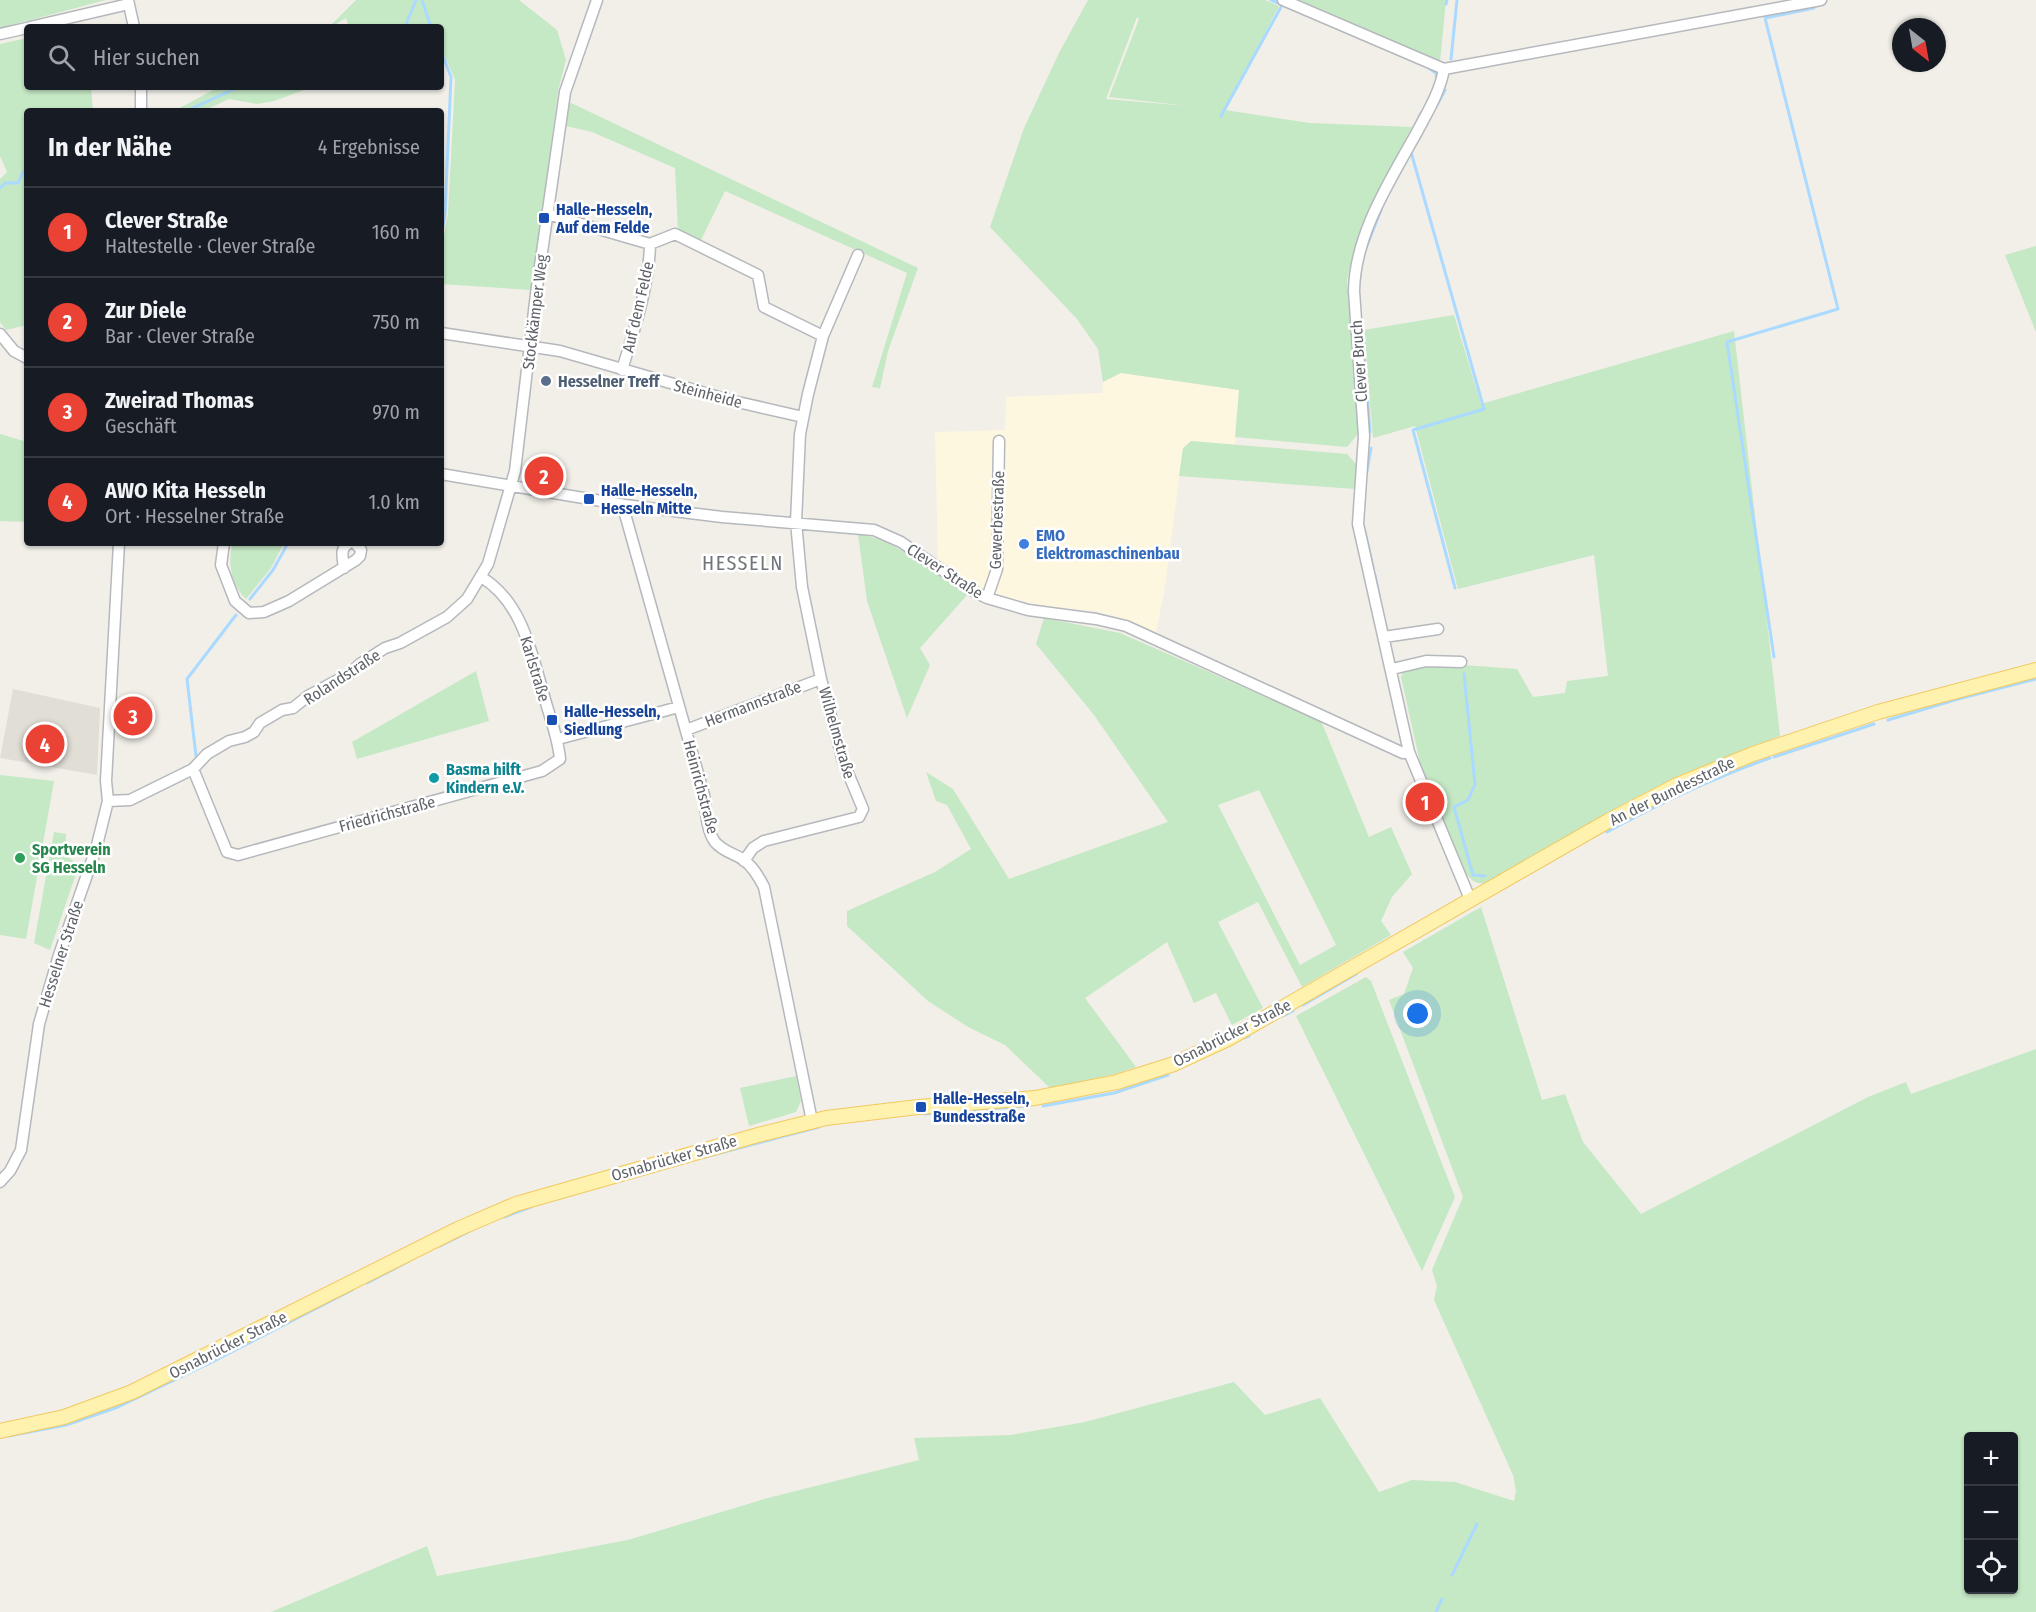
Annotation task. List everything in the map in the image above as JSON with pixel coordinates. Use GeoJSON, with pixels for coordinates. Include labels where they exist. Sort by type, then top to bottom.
{"type":"FeatureCollection","features":[{"type":"Feature","properties":{"kind":"main road","name":"An der Bundesstraße"},"geometry":{"type":"LineString","coordinates":[[1368,959],[1644,801],[1714,768],[1752,753],[1878,712],[2036,670]]}},
{"type":"Feature","properties":{"kind":"main road","name":"Osnabrücker Straße"},"geometry":{"type":"LineString","coordinates":[[0,1431],[64,1417],[132,1392],[458,1229],[516,1204],[812,1121],[892,1109],[1035,1098],[1117,1082],[1174,1064],[1201,1052],[1368,959]]}},
{"type":"Feature","properties":{"kind":"street","name":"Stockkämper Weg"},"geometry":{"type":"LineString","coordinates":[[510,485],[517,452],[565,92],[597,0]]}},
{"type":"Feature","properties":{"kind":"street"},"geometry":{"type":"LineString","coordinates":[[1283,0],[1444,69],[1821,0]]}},
{"type":"Feature","properties":{"kind":"street"},"geometry":{"type":"LineString","coordinates":[[40,24],[129,2],[133,24]]}},
{"type":"Feature","properties":{"kind":"street"},"geometry":{"type":"LineString","coordinates":[[0,34],[24,28]]}},
{"type":"Feature","properties":{"kind":"street","name":"Clever Bruch"},"geometry":{"type":"LineString","coordinates":[[1409,752],[1358,524],[1364,436],[1354,291],[1355,273],[1361,247],[1376,210],[1437,95],[1444,69]]}},
{"type":"Feature","properties":{"kind":"street"},"geometry":{"type":"LineString","coordinates":[[141,90],[141,108]]}},
{"type":"Feature","properties":{"kind":"street","name":"Auf dem Felde"},"geometry":{"type":"LineString","coordinates":[[547,214],[650,244],[675,234],[758,275],[764,307],[823,336]]}},
{"type":"Feature","properties":{"kind":"street","name":"Auf dem Felde"},"geometry":{"type":"LineString","coordinates":[[622,370],[637,321],[650,258],[650,244]]}},
{"type":"Feature","properties":{"kind":"street"},"geometry":{"type":"LineString","coordinates":[[796,522],[803,417],[823,336],[858,255]]}},
{"type":"Feature","properties":{"kind":"street","name":"Steinheide"},"geometry":{"type":"LineString","coordinates":[[444,333],[560,351],[729,400],[803,417]]}},
{"type":"Feature","properties":{"kind":"street"},"geometry":{"type":"LineString","coordinates":[[0,334],[14,351],[24,356]]}},
{"type":"Feature","properties":{"kind":"street","name":"Gewerbestraße"},"geometry":{"type":"LineString","coordinates":[[987,598],[998,569],[999,441]]}},
{"type":"Feature","properties":{"kind":"street","name":"Clever Straße"},"geometry":{"type":"LineString","coordinates":[[444,474],[625,505],[722,517],[874,530],[901,542],[971,590],[987,598],[1028,610],[1103,620],[1125,626],[1403,753],[1409,752]]}},
{"type":"Feature","properties":{"kind":"street","name":"Rolandstraße"},"geometry":{"type":"LineString","coordinates":[[108,801],[130,800],[193,768],[207,754],[229,741],[254,732],[260,723],[282,710],[293,708],[308,696],[349,674],[360,663],[376,653],[400,643],[453,613],[467,599],[488,564],[510,485]]}},
{"type":"Feature","properties":{"kind":"street","name":"Heinrichstraße"},"geometry":{"type":"LineString","coordinates":[[625,505],[625,514],[704,795],[710,830],[716,842],[744,861],[756,873],[764,887],[812,1121]]}},
{"type":"Feature","properties":{"kind":"street","name":"Wilhelmstraße"},"geometry":{"type":"LineString","coordinates":[[744,861],[753,848],[764,841],[859,817],[863,809],[843,761],[821,679],[802,587],[796,522]]}},
{"type":"Feature","properties":{"kind":"street","name":"Hesselner Straße"},"geometry":{"type":"LineString","coordinates":[[0,1182],[10,1172],[21,1150],[39,1024],[59,955],[89,873],[108,801],[106,781],[119,546]]}},
{"type":"Feature","properties":{"kind":"street"},"geometry":{"type":"LineString","coordinates":[[224,546],[221,565],[235,601],[249,613],[264,612],[289,601],[344,568],[360,556],[360,548],[358,546]]}},
{"type":"Feature","properties":{"kind":"street"},"geometry":{"type":"LineString","coordinates":[[344,546],[342,551],[344,568]]}},
{"type":"Feature","properties":{"kind":"street","name":"Karlstraße"},"geometry":{"type":"LineString","coordinates":[[481,577],[492,584],[521,625],[530,645],[558,739]]}},
{"type":"Feature","properties":{"kind":"street"},"geometry":{"type":"LineString","coordinates":[[1383,637],[1438,629]]}},
{"type":"Feature","properties":{"kind":"street"},"geometry":{"type":"LineString","coordinates":[[1392,669],[1426,661],[1461,662]]}},
{"type":"Feature","properties":{"kind":"street","name":"Hermannstraße"},"geometry":{"type":"LineString","coordinates":[[686,730],[821,679]]}},
{"type":"Feature","properties":{"kind":"street"},"geometry":{"type":"LineString","coordinates":[[558,739],[679,707]]}},
{"type":"Feature","properties":{"kind":"street","name":"Friedrichstraße"},"geometry":{"type":"LineString","coordinates":[[193,768],[226,852],[238,855],[542,771],[560,759],[558,739]]}},
{"type":"Feature","properties":{"kind":"street"},"geometry":{"type":"LineString","coordinates":[[1409,752],[1470,899]]}},
{"type":"Feature","properties":{"kind":"shaded area"},"geometry":{"type":"Polygon","coordinates":[[[1121,373],[1239,390],[1235,445],[1191,441],[1183,449],[1165,587],[1156,632],[1096,611],[1055,608],[991,595],[938,561],[935,432],[1005,430],[1006,397],[1102,393],[1103,382],[1121,373]]]}},
{"type":"Feature","properties":{"kind":"shaded area"},"geometry":{"type":"Polygon","coordinates":[[[13,689],[100,708],[97,775],[0,758],[13,689]]]}},
{"type":"Feature","properties":{"kind":"green space"},"geometry":{"type":"Polygon","coordinates":[[[0,0],[106,0],[0,28],[0,0]]]}},
{"type":"Feature","properties":{"kind":"green space"},"geometry":{"type":"Polygon","coordinates":[[[356,0],[519,0],[557,30],[566,60],[558,91],[532,290],[444,284],[444,236],[448,214],[455,80],[444,54],[444,24],[348,24],[346,18],[332,24],[356,0]]]}},
{"type":"Feature","properties":{"kind":"green space"},"geometry":{"type":"Polygon","coordinates":[[[1088,0],[1265,0],[1279,6],[1225,110],[1310,123],[1412,127],[1366,220],[1347,280],[1358,434],[1347,447],[1235,437],[1239,390],[1121,373],[1103,382],[1098,349],[1077,319],[990,227],[1024,128],[1059,53],[1088,0]],[[1137,17],[1106,99],[1188,106],[1109,97],[1139,19],[1137,17]]]}},
{"type":"Feature","properties":{"kind":"green space"},"geometry":{"type":"Polygon","coordinates":[[[1292,0],[1446,0],[1440,62],[1292,0]]]}},
{"type":"Feature","properties":{"kind":"green space"},"geometry":{"type":"Polygon","coordinates":[[[24,39],[24,90],[91,90],[93,108],[24,108],[24,326],[6,330],[0,322],[0,179],[7,172],[0,156],[0,44],[24,39]]]}},
{"type":"Feature","properties":{"kind":"green space"},"geometry":{"type":"Polygon","coordinates":[[[213,90],[304,90],[274,101],[257,104],[229,99],[210,108],[180,108],[213,90]]]}},
{"type":"Feature","properties":{"kind":"green space"},"geometry":{"type":"Polygon","coordinates":[[[569,102],[918,268],[888,351],[880,388],[872,387],[907,273],[725,191],[701,240],[678,231],[675,168],[592,132],[566,126],[569,102]]]}},
{"type":"Feature","properties":{"kind":"green space"},"geometry":{"type":"Polygon","coordinates":[[[2036,246],[2036,332],[2005,255],[2036,246]]]}},
{"type":"Feature","properties":{"kind":"green space"},"geometry":{"type":"Polygon","coordinates":[[[1454,315],[1481,404],[1734,331],[1780,736],[1680,775],[1625,803],[1490,882],[1482,883],[1473,881],[1465,872],[1421,767],[1401,677],[1404,670],[1446,665],[1517,669],[1533,697],[1565,693],[1567,681],[1608,676],[1594,555],[1458,589],[1415,426],[1373,438],[1364,330],[1454,315]]]}},
{"type":"Feature","properties":{"kind":"green space"},"geometry":{"type":"Polygon","coordinates":[[[0,434],[24,441],[24,522],[0,521],[0,434]]]}},
{"type":"Feature","properties":{"kind":"green space"},"geometry":{"type":"Polygon","coordinates":[[[1191,441],[1347,454],[1357,465],[1355,489],[1179,476],[1183,448],[1191,441]]]}},
{"type":"Feature","properties":{"kind":"green space"},"geometry":{"type":"Polygon","coordinates":[[[858,534],[886,542],[900,549],[968,594],[920,648],[930,665],[907,718],[867,601],[858,534]]]}},
{"type":"Feature","properties":{"kind":"green space"},"geometry":{"type":"Polygon","coordinates":[[[232,546],[282,546],[271,568],[246,599],[234,580],[232,546]]]}},
{"type":"Feature","properties":{"kind":"green space"},"geometry":{"type":"Polygon","coordinates":[[[1044,618],[1120,633],[1321,721],[1369,837],[1391,827],[1412,874],[1392,897],[1381,921],[1391,935],[1302,987],[1258,902],[1218,922],[1263,1008],[1232,1025],[1216,993],[1194,1003],[1167,942],[1085,998],[1136,1067],[1115,1074],[1050,1088],[1005,1045],[968,1027],[928,1001],[847,926],[847,911],[935,872],[971,849],[947,805],[936,801],[926,772],[953,789],[1009,879],[1168,822],[1094,715],[1036,644],[1044,618]],[[1259,790],[1218,805],[1300,965],[1336,945],[1259,790]]]}},
{"type":"Feature","properties":{"kind":"green space"},"geometry":{"type":"Polygon","coordinates":[[[476,671],[489,721],[357,759],[352,742],[476,671]]]}},
{"type":"Feature","properties":{"kind":"green space","name":"Sportverein SG Hesseln"},"geometry":{"type":"Polygon","coordinates":[[[0,775],[54,781],[26,939],[0,935],[0,775]]]}},
{"type":"Feature","properties":{"kind":"green space"},"geometry":{"type":"Polygon","coordinates":[[[54,832],[66,834],[65,855],[79,865],[50,950],[34,943],[54,832]]]}},
{"type":"Feature","properties":{"kind":"green space"},"geometry":{"type":"Polygon","coordinates":[[[1481,907],[1542,1100],[1565,1094],[1583,1142],[1641,1214],[1868,1097],[1906,1082],[1911,1094],[2036,1049],[2036,1612],[271,1612],[427,1546],[437,1576],[628,1540],[768,1498],[919,1460],[914,1438],[1011,1435],[1085,1422],[1234,1382],[1265,1415],[1320,1398],[1379,1492],[1412,1480],[1455,1482],[1514,1501],[1516,1491],[1513,1475],[1434,1300],[1437,1286],[1432,1270],[1463,1197],[1389,1000],[1404,994],[1413,968],[1403,952],[1481,907]]]}},
{"type":"Feature","properties":{"kind":"green space"},"geometry":{"type":"Polygon","coordinates":[[[1366,977],[1371,981],[1455,1197],[1422,1271],[1296,1016],[1366,977]]]}},
{"type":"Feature","properties":{"kind":"green space"},"geometry":{"type":"Polygon","coordinates":[[[796,1076],[801,1101],[796,1112],[749,1126],[740,1088],[796,1076]]]}},
{"type":"Feature","properties":{"kind":"waterway"},"geometry":{"type":"LineString","coordinates":[[406,24],[416,0]]}},
{"type":"Feature","properties":{"kind":"waterway"},"geometry":{"type":"LineString","coordinates":[[422,0],[430,24]]}},
{"type":"Feature","properties":{"kind":"waterway"},"geometry":{"type":"LineString","coordinates":[[1271,0],[1281,4]]}},
{"type":"Feature","properties":{"kind":"waterway"},"geometry":{"type":"LineString","coordinates":[[1446,4],[1447,0]]}},
{"type":"Feature","properties":{"kind":"waterway"},"geometry":{"type":"LineString","coordinates":[[1451,59],[1457,0]]}},
{"type":"Feature","properties":{"kind":"waterway"},"geometry":{"type":"LineString","coordinates":[[1221,116],[1281,7]]}},
{"type":"Feature","properties":{"kind":"waterway"},"geometry":{"type":"LineString","coordinates":[[1774,657],[1727,342],[1838,309],[1765,18],[1814,8]]}},
{"type":"Feature","properties":{"kind":"waterway"},"geometry":{"type":"LineString","coordinates":[[444,59],[451,77],[444,219]]}},
{"type":"Feature","properties":{"kind":"waterway"},"geometry":{"type":"LineString","coordinates":[[1430,69],[1436,73],[1437,80]]}},
{"type":"Feature","properties":{"kind":"waterway"},"geometry":{"type":"LineString","coordinates":[[193,108],[232,90]]}},
{"type":"Feature","properties":{"kind":"waterway"},"geometry":{"type":"LineString","coordinates":[[1436,107],[1445,90]]}},
{"type":"Feature","properties":{"kind":"waterway"},"geometry":{"type":"LineString","coordinates":[[1415,126],[1421,113]]}},
{"type":"Feature","properties":{"kind":"waterway"},"geometry":{"type":"LineString","coordinates":[[1411,152],[1484,409],[1413,430],[1455,588]]}},
{"type":"Feature","properties":{"kind":"waterway"},"geometry":{"type":"LineString","coordinates":[[0,188],[5,183],[18,183],[24,172]]}},
{"type":"Feature","properties":{"kind":"waterway"},"geometry":{"type":"LineString","coordinates":[[1366,248],[1381,210]]}},
{"type":"Feature","properties":{"kind":"waterway"},"geometry":{"type":"LineString","coordinates":[[1363,341],[1370,432]]}},
{"type":"Feature","properties":{"kind":"waterway"},"geometry":{"type":"LineString","coordinates":[[1367,471],[1371,448]]}},
{"type":"Feature","properties":{"kind":"waterway"},"geometry":{"type":"LineString","coordinates":[[1365,532],[1373,567]]}},
{"type":"Feature","properties":{"kind":"waterway"},"geometry":{"type":"LineString","coordinates":[[250,599],[273,570],[286,546]]}},
{"type":"Feature","properties":{"kind":"waterway"},"geometry":{"type":"LineString","coordinates":[[1375,575],[1379,595]]}},
{"type":"Feature","properties":{"kind":"waterway"},"geometry":{"type":"LineString","coordinates":[[196,756],[187,679],[236,615]]}},
{"type":"Feature","properties":{"kind":"waterway"},"geometry":{"type":"LineString","coordinates":[[1464,674],[1475,784],[1468,800],[1454,807],[1473,875],[1485,876]]}},
{"type":"Feature","properties":{"kind":"waterway"},"geometry":{"type":"LineString","coordinates":[[1888,720],[2036,679]]}},
{"type":"Feature","properties":{"kind":"waterway"},"geometry":{"type":"LineString","coordinates":[[1774,757],[1874,724]]}},
{"type":"Feature","properties":{"kind":"waterway"},"geometry":{"type":"LineString","coordinates":[[1607,832],[1687,792],[1770,758]]}},
{"type":"Feature","properties":{"kind":"waterway"},"geometry":{"type":"LineString","coordinates":[[1303,1005],[1356,974]]}},
{"type":"Feature","properties":{"kind":"waterway"},"geometry":{"type":"LineString","coordinates":[[1283,1016],[1293,1011]]}},
{"type":"Feature","properties":{"kind":"waterway"},"geometry":{"type":"LineString","coordinates":[[1243,1038],[1249,1036]]}},
{"type":"Feature","properties":{"kind":"waterway"},"geometry":{"type":"LineString","coordinates":[[1043,1106],[1114,1093],[1168,1075]]}},
{"type":"Feature","properties":{"kind":"waterway"},"geometry":{"type":"LineString","coordinates":[[987,1109],[1027,1106]]}},
{"type":"Feature","properties":{"kind":"waterway"},"geometry":{"type":"LineString","coordinates":[[924,1114],[979,1110]]}},
{"type":"Feature","properties":{"kind":"waterway"},"geometry":{"type":"LineString","coordinates":[[705,1157],[819,1127]]}},
{"type":"Feature","properties":{"kind":"waterway"},"geometry":{"type":"LineString","coordinates":[[504,1217],[531,1207]]}},
{"type":"Feature","properties":{"kind":"waterway"},"geometry":{"type":"LineString","coordinates":[[440,1246],[472,1230]]}},
{"type":"Feature","properties":{"kind":"waterway"},"geometry":{"type":"LineString","coordinates":[[367,1283],[409,1261]]}},
{"type":"Feature","properties":{"kind":"waterway"},"geometry":{"type":"LineString","coordinates":[[8,1436],[66,1425],[118,1407],[352,1290]]}},
{"type":"Feature","properties":{"kind":"waterway"},"geometry":{"type":"LineString","coordinates":[[1452,1575],[1477,1524]]}},
{"type":"Feature","properties":{"kind":"waterway"},"geometry":{"type":"LineString","coordinates":[[1436,1612],[1442,1599]]}},
{"type":"Feature","properties":{"kind":"place","name":"Halle-Hesseln, Auf dem Felde"},"geometry":{"type":"Point","coordinates":[544,218]}},
{"type":"Feature","properties":{"kind":"place","name":"Hesselner Treff"},"geometry":{"type":"Point","coordinates":[546,381]}},
{"type":"Feature","properties":{"kind":"place","name":"Zur Diele"},"geometry":{"type":"Point","coordinates":[544,476]}},
{"type":"Feature","properties":{"kind":"place","name":"Halle-Hesseln, Hesseln Mitte"},"geometry":{"type":"Point","coordinates":[589,499]}},
{"type":"Feature","properties":{"kind":"place","name":"EMO Elektromaschinenbau"},"geometry":{"type":"Point","coordinates":[1024,544]}},
{"type":"Feature","properties":{"kind":"place","name":"Zweirad Thomas"},"geometry":{"type":"Point","coordinates":[133,716]}},
{"type":"Feature","properties":{"kind":"place","name":"Halle-Hesseln, Siedlung"},"geometry":{"type":"Point","coordinates":[552,720]}},
{"type":"Feature","properties":{"kind":"place","name":"AWO Kita Hesseln"},"geometry":{"type":"Point","coordinates":[45,744]}},
{"type":"Feature","properties":{"kind":"place","name":"Basma hilft Kindern e.V."},"geometry":{"type":"Point","coordinates":[434,778]}},
{"type":"Feature","properties":{"kind":"place","name":"Clever Straße"},"geometry":{"type":"Point","coordinates":[1425,802]}},
{"type":"Feature","properties":{"kind":"place","name":"Sportverein SG Hesseln"},"geometry":{"type":"Point","coordinates":[20,858]}},
{"type":"Feature","properties":{"kind":"place","name":"Halle-Hesseln, Bundesstraße"},"geometry":{"type":"Point","coordinates":[921,1107]}},
{"type":"Feature","properties":{"kind":"district","name":"HESSELN"},"geometry":{"type":"Point","coordinates":[743,563]}}]}
